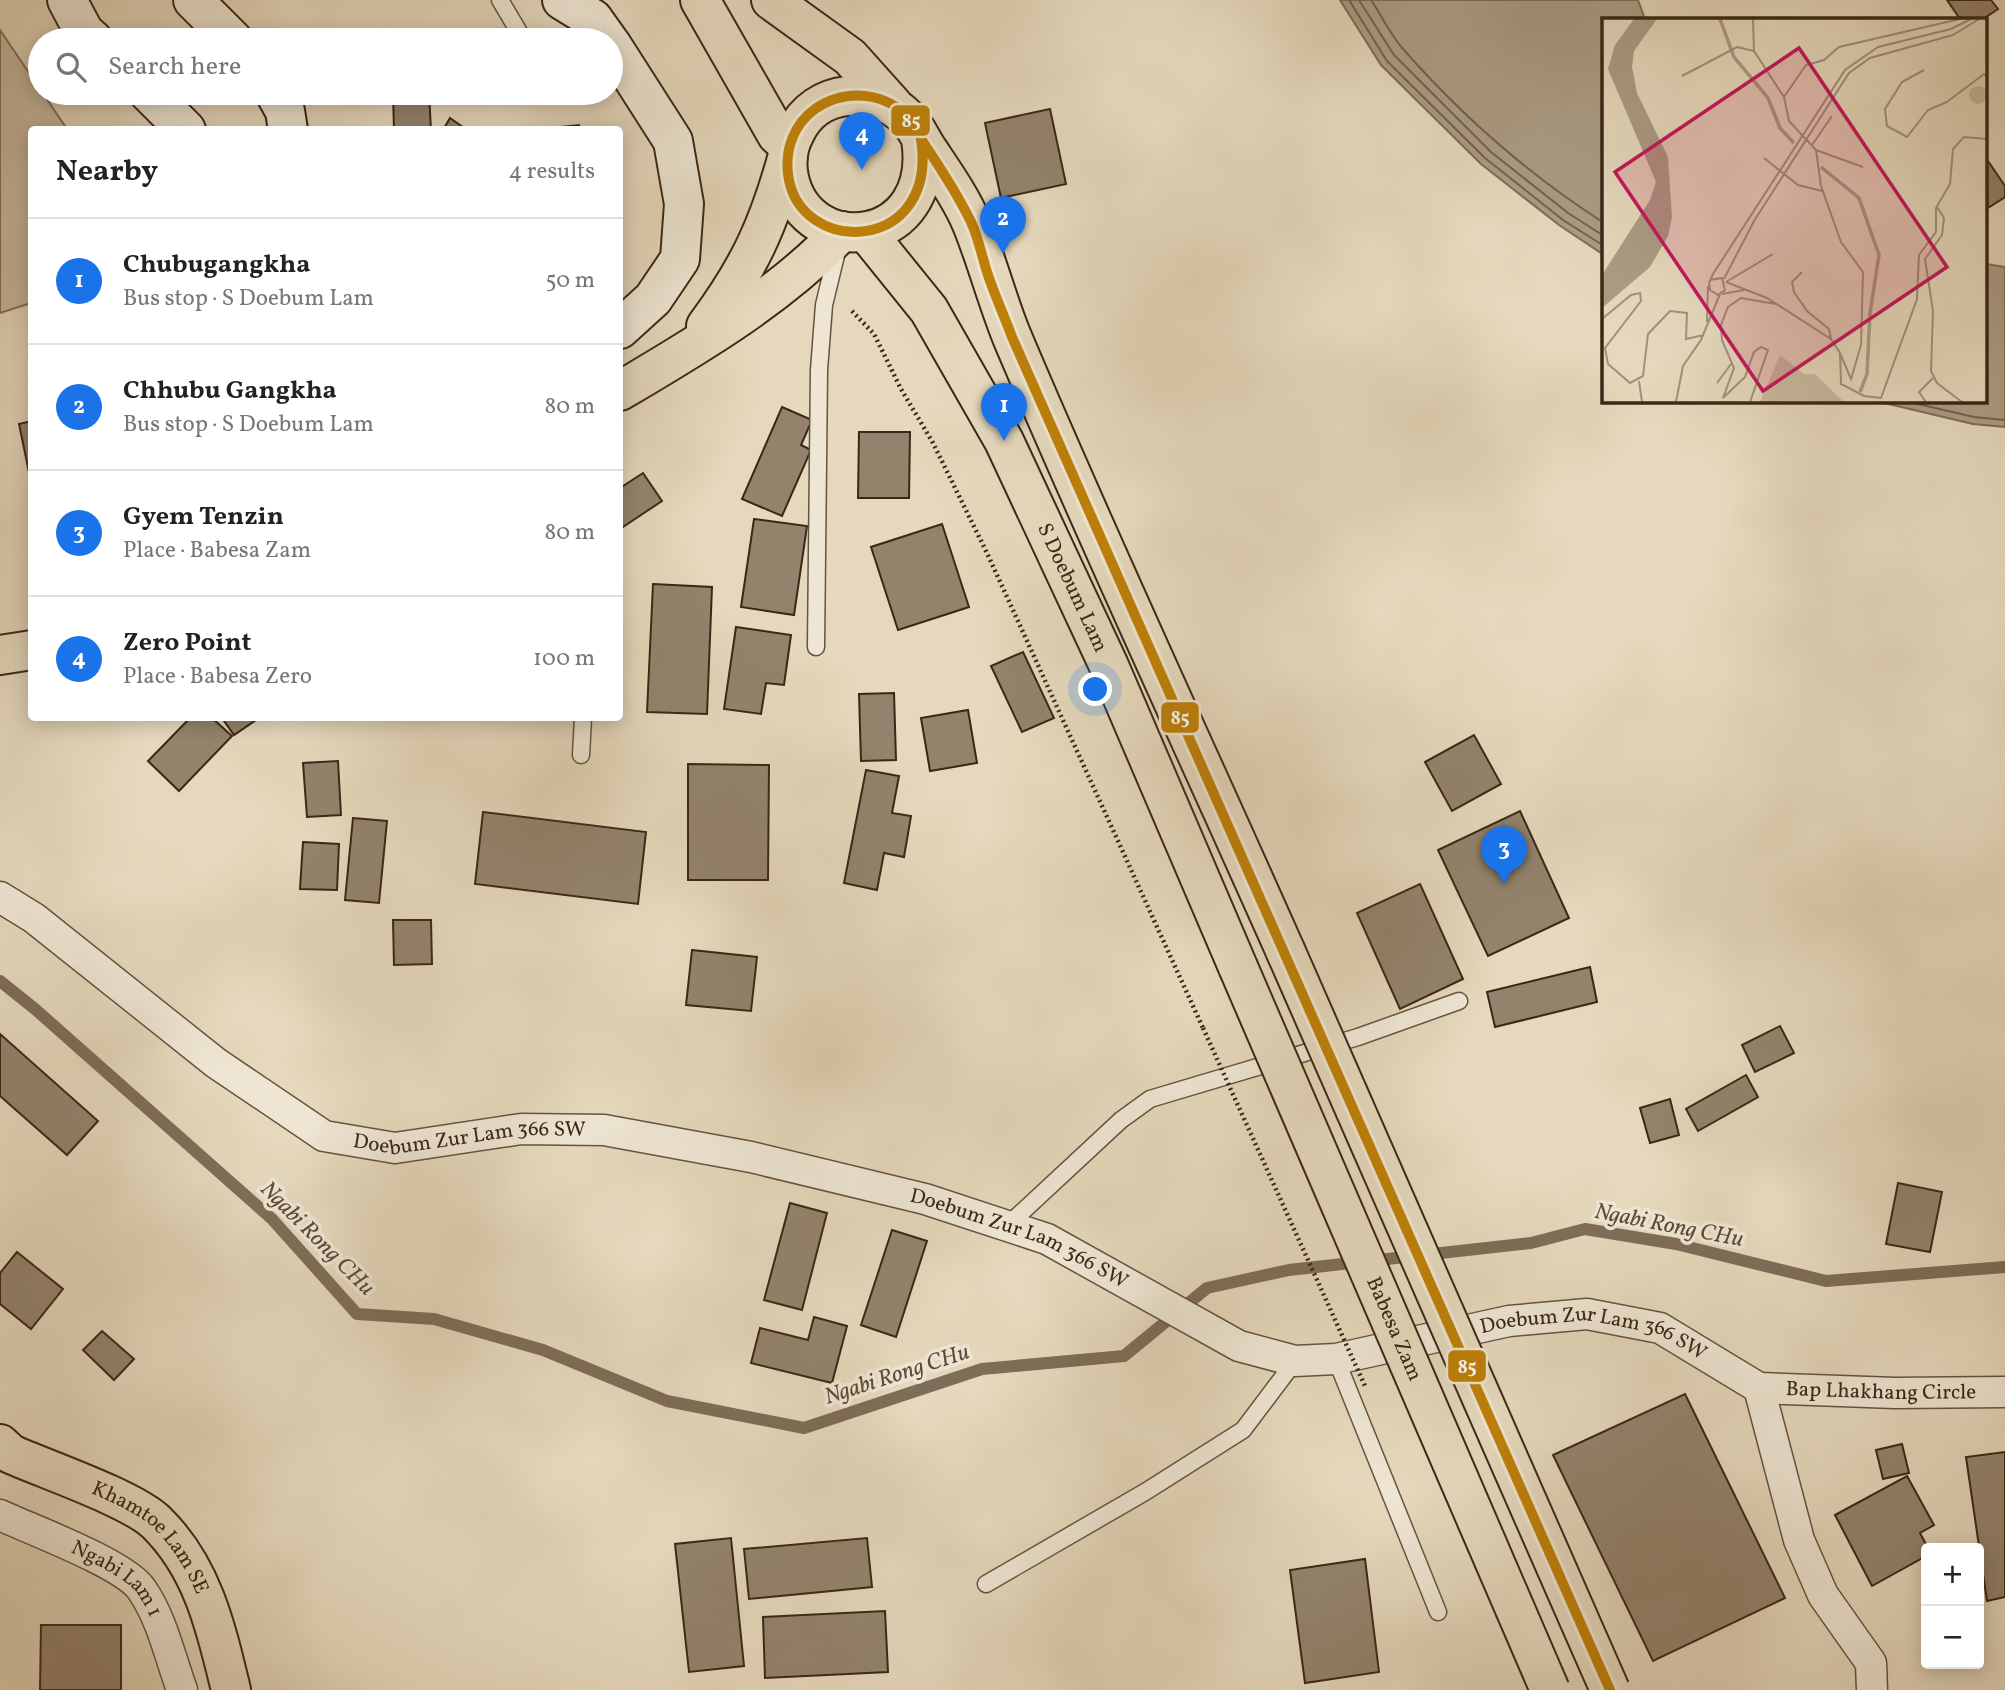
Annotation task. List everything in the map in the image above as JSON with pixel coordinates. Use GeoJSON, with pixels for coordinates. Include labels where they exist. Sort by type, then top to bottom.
{"type":"FeatureCollection","features":[{"type":"Feature","properties":{"kind":"main road"},"geometry":{"type":"LineString","coordinates":[[700,0],[777,135],[789,151],[788,176],[794,195],[806,212],[822,224],[854,232]]}},
{"type":"Feature","properties":{"kind":"main road"},"geometry":{"type":"LineString","coordinates":[[771,0],[850,57],[910,120],[952,185],[972,225],[1012,337],[1610,1690]]}},
{"type":"Feature","properties":{"kind":"main road"},"geometry":{"type":"LineString","coordinates":[[690,347],[735,287],[762,238],[796,129],[808,114],[840,96],[859,94],[878,98],[894,106]]}},
{"type":"Feature","properties":{"kind":"main road"},"geometry":{"type":"LineString","coordinates":[[623,389],[751,307],[823,251],[854,232],[889,224],[908,208],[920,187],[925,164],[921,139]]}},
{"type":"Feature","properties":{"kind":"main road","name":"S Doebum Lam"},"geometry":{"type":"LineString","coordinates":[[854,232],[929,310],[1004,441],[1109,666],[1238,967]]}},
{"type":"Feature","properties":{"kind":"main road"},"geometry":{"type":"LineString","coordinates":[[0,654],[28,650]]}},
{"type":"Feature","properties":{"kind":"main road","name":"Babesa Zam"},"geometry":{"type":"LineString","coordinates":[[1238,967],[1550,1690]]}},
{"type":"Feature","properties":{"kind":"main road","name":"Khamtoe Lam SE"},"geometry":{"type":"LineString","coordinates":[[0,1444],[11,1454],[116,1499],[154,1521],[189,1563],[212,1611],[231,1690]]}},
{"type":"Feature","properties":{"kind":"street"},"geometry":{"type":"LineString","coordinates":[[67,0],[82,28]]}},
{"type":"Feature","properties":{"kind":"street"},"geometry":{"type":"LineString","coordinates":[[193,0],[221,28]]}},
{"type":"Feature","properties":{"kind":"street"},"geometry":{"type":"LineString","coordinates":[[562,0],[593,19],[599,28]]}},
{"type":"Feature","properties":{"kind":"street"},"geometry":{"type":"LineString","coordinates":[[623,64],[673,141],[684,204],[680,259],[653,299],[623,326]]}},
{"type":"Feature","properties":{"kind":"street"},"geometry":{"type":"LineString","coordinates":[[161,105],[182,126]]}},
{"type":"Feature","properties":{"kind":"street"},"geometry":{"type":"LineString","coordinates":[[282,105],[287,126]]}},
{"type":"Feature","properties":{"kind":"street","name":"Doebum Zur Lam 366 SW"},"geometry":{"type":"LineString","coordinates":[[0,897],[34,918],[216,1063],[324,1136],[394,1148],[521,1129],[604,1130],[764,1160],[925,1199],[1047,1239],[1239,1346],[1295,1362],[1336,1359],[1509,1321],[1587,1314],[1660,1328],[1759,1388]]}},
{"type":"Feature","properties":{"kind":"street"},"geometry":{"type":"LineString","coordinates":[[1759,1388],[1799,1540],[1823,1595],[1871,1663],[1872,1690]]}},
{"type":"Feature","properties":{"kind":"street","name":"Bap Lhakhang Circle"},"geometry":{"type":"LineString","coordinates":[[1759,1388],[1895,1393],[2005,1392]]}},
{"type":"Feature","properties":{"kind":"street","name":"Ngabi Lam 1"},"geometry":{"type":"LineString","coordinates":[[0,1515],[110,1566],[141,1587],[155,1614],[182,1690]]}},
{"type":"Feature","properties":{"kind":"lane"},"geometry":{"type":"LineString","coordinates":[[500,0],[517,28]]}},
{"type":"Feature","properties":{"kind":"lane"},"geometry":{"type":"LineString","coordinates":[[816,647],[819,370],[824,305],[854,232]]}},
{"type":"Feature","properties":{"kind":"lane"},"geometry":{"type":"LineString","coordinates":[[580,755],[583,721]]}},
{"type":"Feature","properties":{"kind":"lane"},"geometry":{"type":"LineString","coordinates":[[1007,1226],[1121,1120],[1150,1099],[1359,1037],[1459,1001]]}},
{"type":"Feature","properties":{"kind":"lane"},"geometry":{"type":"LineString","coordinates":[[1336,1359],[1438,1612]]}},
{"type":"Feature","properties":{"kind":"lane"},"geometry":{"type":"LineString","coordinates":[[986,1584],[1144,1492],[1243,1430],[1295,1362]]}},
{"type":"Feature","properties":{"kind":"path"},"geometry":{"type":"LineString","coordinates":[[824,305],[853,311],[874,334],[901,390],[933,443],[1365,1386]]}},
{"type":"Feature","properties":{"kind":"shaded area"},"geometry":{"type":"Polygon","coordinates":[[[0,30],[28,71],[28,105],[51,105],[65,126],[28,126],[28,304],[0,313],[0,30]]]}},
{"type":"Feature","properties":{"kind":"water"},"geometry":{"type":"Polygon","coordinates":[[[1340,0],[1638,0],[1645,18],[1602,18],[1602,254],[1559,225],[1481,164],[1381,65],[1340,0]]]}},
{"type":"Feature","properties":{"kind":"water"},"geometry":{"type":"Polygon","coordinates":[[[1988,264],[2005,267],[2005,427],[1973,424],[1880,402],[1988,402],[1988,264]]]}},
{"type":"Feature","properties":{"kind":"building"},"geometry":{"type":"Polygon","coordinates":[[[1947,0],[1991,0],[1998,9],[1984,18],[1959,18],[1947,0]]]}},
{"type":"Feature","properties":{"kind":"building"},"geometry":{"type":"Polygon","coordinates":[[[393,105],[430,105],[431,126],[394,126],[393,105]]]}},
{"type":"Feature","properties":{"kind":"building"},"geometry":{"type":"Polygon","coordinates":[[[1050,109],[1066,184],[1001,198],[985,123],[1050,109]]]}},
{"type":"Feature","properties":{"kind":"building"},"geometry":{"type":"Polygon","coordinates":[[[450,118],[461,126],[445,126],[450,118]]]}},
{"type":"Feature","properties":{"kind":"building"},"geometry":{"type":"Polygon","coordinates":[[[1988,161],[2005,186],[2005,197],[1988,208],[1988,161]]]}},
{"type":"Feature","properties":{"kind":"building"},"geometry":{"type":"Polygon","coordinates":[[[782,407],[812,420],[801,445],[811,450],[782,516],[742,499],[782,407]]]}},
{"type":"Feature","properties":{"kind":"building"},"geometry":{"type":"Polygon","coordinates":[[[28,422],[28,468],[19,424],[28,422]]]}},
{"type":"Feature","properties":{"kind":"building"},"geometry":{"type":"Polygon","coordinates":[[[859,432],[910,432],[909,498],[858,498],[859,432]]]}},
{"type":"Feature","properties":{"kind":"building"},"geometry":{"type":"Polygon","coordinates":[[[643,473],[662,501],[623,527],[623,486],[643,473]]]}},
{"type":"Feature","properties":{"kind":"building"},"geometry":{"type":"Polygon","coordinates":[[[754,519],[807,526],[794,615],[741,607],[754,519]]]}},
{"type":"Feature","properties":{"kind":"building"},"geometry":{"type":"Polygon","coordinates":[[[942,524],[969,607],[898,630],[871,547],[942,524]]]}},
{"type":"Feature","properties":{"kind":"building"},"geometry":{"type":"Polygon","coordinates":[[[653,584],[712,587],[707,714],[647,712],[653,584]]]}},
{"type":"Feature","properties":{"kind":"building"},"geometry":{"type":"Polygon","coordinates":[[[736,627],[791,635],[784,685],[766,683],[761,714],[724,709],[736,627]]]}},
{"type":"Feature","properties":{"kind":"building"},"geometry":{"type":"Polygon","coordinates":[[[1023,652],[1054,718],[1022,732],[991,666],[1023,652]]]}},
{"type":"Feature","properties":{"kind":"building"},"geometry":{"type":"Polygon","coordinates":[[[894,693],[896,760],[861,761],[859,694],[894,693]]]}},
{"type":"Feature","properties":{"kind":"building"},"geometry":{"type":"Polygon","coordinates":[[[968,710],[977,763],[930,771],[921,718],[968,710]]]}},
{"type":"Feature","properties":{"kind":"building"},"geometry":{"type":"Polygon","coordinates":[[[187,721],[215,721],[232,736],[179,791],[148,761],[187,721]]]}},
{"type":"Feature","properties":{"kind":"building"},"geometry":{"type":"Polygon","coordinates":[[[224,721],[255,721],[234,735],[224,721]]]}},
{"type":"Feature","properties":{"kind":"building"},"geometry":{"type":"Polygon","coordinates":[[[1474,735],[1501,784],[1452,811],[1425,762],[1474,735]]]}},
{"type":"Feature","properties":{"kind":"building"},"geometry":{"type":"Polygon","coordinates":[[[338,761],[341,815],[307,817],[303,763],[338,761]]]}},
{"type":"Feature","properties":{"kind":"building"},"geometry":{"type":"Polygon","coordinates":[[[688,764],[769,765],[768,880],[688,880],[688,764]]]}},
{"type":"Feature","properties":{"kind":"building"},"geometry":{"type":"Polygon","coordinates":[[[866,770],[899,776],[892,813],[911,816],[904,857],[884,853],[877,890],[844,883],[866,770]]]}},
{"type":"Feature","properties":{"kind":"building"},"geometry":{"type":"Polygon","coordinates":[[[1520,811],[1569,918],[1488,956],[1438,850],[1520,811]]]}},
{"type":"Feature","properties":{"kind":"building"},"geometry":{"type":"Polygon","coordinates":[[[483,812],[646,832],[638,904],[475,884],[483,812]]]}},
{"type":"Feature","properties":{"kind":"building"},"geometry":{"type":"Polygon","coordinates":[[[353,818],[387,821],[379,903],[345,900],[353,818]]]}},
{"type":"Feature","properties":{"kind":"building"},"geometry":{"type":"Polygon","coordinates":[[[303,842],[339,844],[337,890],[300,889],[303,842]]]}},
{"type":"Feature","properties":{"kind":"building"},"geometry":{"type":"Polygon","coordinates":[[[1420,884],[1463,979],[1400,1009],[1357,913],[1420,884]]]}},
{"type":"Feature","properties":{"kind":"building"},"geometry":{"type":"Polygon","coordinates":[[[393,920],[431,920],[432,964],[394,965],[393,920]]]}},
{"type":"Feature","properties":{"kind":"building"},"geometry":{"type":"Polygon","coordinates":[[[692,950],[757,957],[751,1011],[686,1005],[692,950]]]}},
{"type":"Feature","properties":{"kind":"building"},"geometry":{"type":"Polygon","coordinates":[[[1590,967],[1597,1002],[1495,1027],[1487,992],[1590,967]]]}},
{"type":"Feature","properties":{"kind":"building"},"geometry":{"type":"Polygon","coordinates":[[[1780,1026],[1794,1053],[1755,1072],[1742,1045],[1780,1026]]]}},
{"type":"Feature","properties":{"kind":"building"},"geometry":{"type":"Polygon","coordinates":[[[0,1034],[98,1121],[67,1155],[0,1096],[0,1034]]]}},
{"type":"Feature","properties":{"kind":"building"},"geometry":{"type":"Polygon","coordinates":[[[1746,1075],[1758,1097],[1698,1131],[1686,1109],[1746,1075]]]}},
{"type":"Feature","properties":{"kind":"building"},"geometry":{"type":"Polygon","coordinates":[[[1670,1099],[1679,1135],[1650,1143],[1640,1108],[1670,1099]]]}},
{"type":"Feature","properties":{"kind":"building"},"geometry":{"type":"Polygon","coordinates":[[[1898,1183],[1942,1192],[1930,1252],[1886,1244],[1898,1183]]]}},
{"type":"Feature","properties":{"kind":"building"},"geometry":{"type":"Polygon","coordinates":[[[790,1203],[827,1213],[802,1310],[764,1300],[790,1203]]]}},
{"type":"Feature","properties":{"kind":"building"},"geometry":{"type":"Polygon","coordinates":[[[892,1230],[927,1241],[896,1337],[861,1325],[892,1230]]]}},
{"type":"Feature","properties":{"kind":"building"},"geometry":{"type":"Polygon","coordinates":[[[17,1252],[63,1289],[31,1329],[0,1304],[0,1273],[17,1252]]]}},
{"type":"Feature","properties":{"kind":"building"},"geometry":{"type":"Polygon","coordinates":[[[814,1317],[847,1326],[832,1383],[751,1363],[760,1328],[808,1340],[814,1317]]]}},
{"type":"Feature","properties":{"kind":"building"},"geometry":{"type":"Polygon","coordinates":[[[102,1331],[134,1359],[114,1380],[83,1350],[102,1331]]]}},
{"type":"Feature","properties":{"kind":"building"},"geometry":{"type":"Polygon","coordinates":[[[1685,1394],[1785,1598],[1653,1661],[1553,1455],[1685,1394]]]}},
{"type":"Feature","properties":{"kind":"building"},"geometry":{"type":"Polygon","coordinates":[[[1902,1444],[1909,1473],[1883,1479],[1876,1450],[1902,1444]]]}},
{"type":"Feature","properties":{"kind":"building"},"geometry":{"type":"Polygon","coordinates":[[[2005,1452],[2005,1597],[1987,1601],[1984,1543],[1979,1543],[1966,1457],[2005,1452]]]}},
{"type":"Feature","properties":{"kind":"building"},"geometry":{"type":"Polygon","coordinates":[[[1907,1476],[1934,1525],[1920,1533],[1925,1543],[1921,1543],[1921,1559],[1872,1586],[1835,1515],[1907,1476]]]}},
{"type":"Feature","properties":{"kind":"building"},"geometry":{"type":"Polygon","coordinates":[[[731,1538],[744,1666],[689,1672],[675,1544],[731,1538]]]}},
{"type":"Feature","properties":{"kind":"building"},"geometry":{"type":"Polygon","coordinates":[[[867,1538],[872,1587],[749,1599],[744,1549],[867,1538]]]}},
{"type":"Feature","properties":{"kind":"building"},"geometry":{"type":"Polygon","coordinates":[[[1365,1559],[1379,1672],[1305,1683],[1290,1570],[1365,1559]]]}},
{"type":"Feature","properties":{"kind":"building"},"geometry":{"type":"Polygon","coordinates":[[[885,1611],[888,1672],[765,1678],[763,1617],[885,1611]]]}},
{"type":"Feature","properties":{"kind":"building"},"geometry":{"type":"Polygon","coordinates":[[[41,1625],[121,1625],[121,1690],[40,1690],[41,1625]]]}},
{"type":"Feature","properties":{"kind":"waterway","name":"Ngabi Rong CHu"},"geometry":{"type":"LineString","coordinates":[[0,981],[272,1219],[357,1314],[434,1319],[543,1350],[667,1401],[804,1428],[982,1369],[1124,1356],[1207,1288],[1289,1270],[1531,1243],[1585,1229],[1676,1244],[1826,1281],[2005,1267]]}},
{"type":"Feature","properties":{"kind":"transit line","name":"85"},"geometry":{"type":"LineString","coordinates":[[921,139],[921,177],[909,205],[889,223],[865,231],[839,230],[816,220],[797,201],[787,165],[796,130],[808,115],[827,102],[865,96],[890,104],[913,124],[961,202],[1012,337],[1610,1690]]}},
{"type":"Feature","properties":{"kind":"place","name":"Zero Point"},"geometry":{"type":"Point","coordinates":[862,170]}},
{"type":"Feature","properties":{"kind":"place","name":"Chhubu Gangkha"},"geometry":{"type":"Point","coordinates":[1003,254]}},
{"type":"Feature","properties":{"kind":"place","name":"Chubugangkha"},"geometry":{"type":"Point","coordinates":[1004,441]}},
{"type":"Feature","properties":{"kind":"place","name":"Gyem Tenzin"},"geometry":{"type":"Point","coordinates":[1504,884]}}]}
